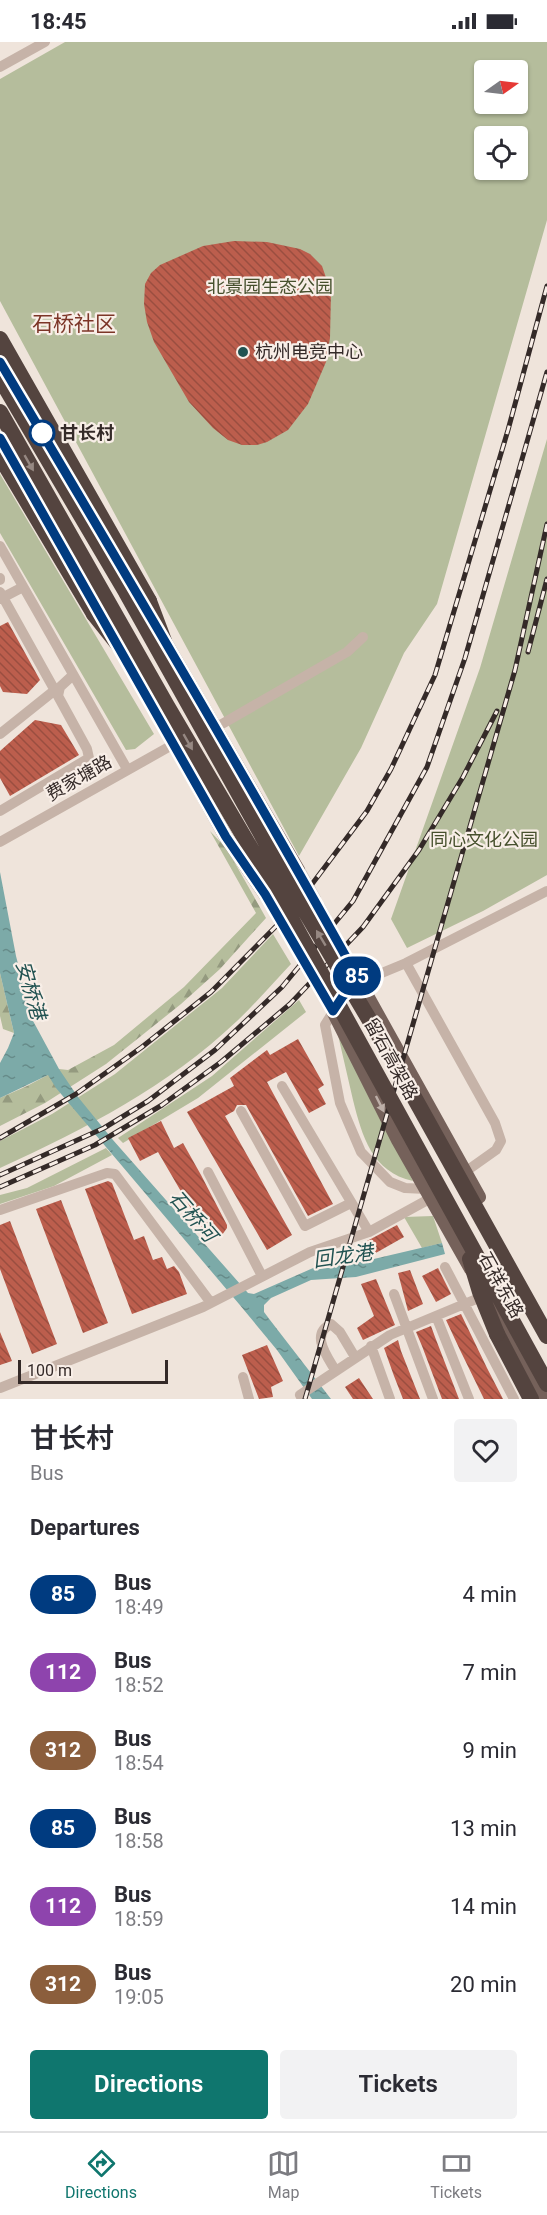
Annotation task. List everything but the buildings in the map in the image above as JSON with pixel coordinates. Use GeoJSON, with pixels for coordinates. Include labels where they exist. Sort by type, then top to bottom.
{"type":"FeatureCollection","features":[{"type":"Feature","properties":{"kind":"highway"},"geometry":{"type":"LineString","coordinates":[[0,339],[149,601],[183,693]]}},
{"type":"Feature","properties":{"kind":"highway","name":"留石高架路"},"geometry":{"type":"LineString","coordinates":[[0,378],[183,693],[292,888],[461,1173],[547,1336]]}},
{"type":"Feature","properties":{"kind":"highway","name":"留石高架路"},"geometry":{"type":"LineString","coordinates":[[0,412],[167,706],[277,892],[547,1384]]}},
{"type":"Feature","properties":{"kind":"highway"},"geometry":{"type":"LineString","coordinates":[[0,456],[94,615],[167,706]]}},
{"type":"Feature","properties":{"kind":"highway"},"geometry":{"type":"LineString","coordinates":[[461,1173],[547,1316]]}},
{"type":"Feature","properties":{"kind":"highway"},"geometry":{"type":"LineString","coordinates":[[460,1227],[480,1292],[497,1334],[531,1399]]}},
{"type":"Feature","properties":{"kind":"main road"},"geometry":{"type":"LineString","coordinates":[[0,362],[298,870]]}},
{"type":"Feature","properties":{"kind":"main road"},"geometry":{"type":"LineString","coordinates":[[0,438],[226,837],[265,894]]}},
{"type":"Feature","properties":{"kind":"main road","name":"石祥东路"},"geometry":{"type":"LineString","coordinates":[[346,958],[461,1173],[494,1226],[522,1284],[547,1327]]}},
{"type":"Feature","properties":{"kind":"main road","name":"石祥东路"},"geometry":{"type":"LineString","coordinates":[[326,996],[398,1140],[544,1399]]}},
{"type":"Feature","properties":{"kind":"street"},"geometry":{"type":"LineString","coordinates":[[0,67],[45,42]]}},
{"type":"Feature","properties":{"kind":"street"},"geometry":{"type":"LineString","coordinates":[[0,546],[127,770]]}},
{"type":"Feature","properties":{"kind":"street"},"geometry":{"type":"LineString","coordinates":[[0,811],[89,758],[87,748],[1,596],[23,587]]}},
{"type":"Feature","properties":{"kind":"street"},"geometry":{"type":"LineString","coordinates":[[215,728],[347,652],[363,637]]}},
{"type":"Feature","properties":{"kind":"street"},"geometry":{"type":"LineString","coordinates":[[0,734],[56,693],[73,675]]}},
{"type":"Feature","properties":{"kind":"street","name":"费家塘路"},"geometry":{"type":"LineString","coordinates":[[1,842],[174,744]]}},
{"type":"Feature","properties":{"kind":"street"},"geometry":{"type":"LineString","coordinates":[[429,1194],[390,1182],[361,1152],[340,1103],[325,1025],[343,996],[360,982],[406,963],[547,891]]}},
{"type":"Feature","properties":{"kind":"street"},"geometry":{"type":"LineString","coordinates":[[406,963],[495,1123],[501,1141],[495,1150],[461,1173]]}},
{"type":"Feature","properties":{"kind":"street"},"geometry":{"type":"LineString","coordinates":[[282,1086],[369,1232]]}},
{"type":"Feature","properties":{"kind":"street"},"geometry":{"type":"LineString","coordinates":[[240,1111],[305,1226],[351,1203]]}},
{"type":"Feature","properties":{"kind":"street"},"geometry":{"type":"LineString","coordinates":[[208,1172],[262,1276]]}},
{"type":"Feature","properties":{"kind":"street"},"geometry":{"type":"LineString","coordinates":[[0,1210],[106,1173],[115,1174],[211,1303]]}},
{"type":"Feature","properties":{"kind":"street"},"geometry":{"type":"LineString","coordinates":[[0,1388],[211,1303],[310,1252],[369,1232],[429,1194]]}},
{"type":"Feature","properties":{"kind":"street"},"geometry":{"type":"LineString","coordinates":[[446,1267],[514,1399]]}},
{"type":"Feature","properties":{"kind":"street"},"geometry":{"type":"LineString","coordinates":[[394,1294],[433,1399]]}},
{"type":"Feature","properties":{"kind":"street"},"geometry":{"type":"LineString","coordinates":[[301,1397],[330,1373],[390,1335],[486,1295]]}},
{"type":"Feature","properties":{"kind":"street"},"geometry":{"type":"LineString","coordinates":[[436,1316],[469,1399]]}},
{"type":"Feature","properties":{"kind":"street"},"geometry":{"type":"LineString","coordinates":[[330,1373],[321,1344],[320,1335],[324,1327],[331,1324],[340,1332],[355,1357]]}},
{"type":"Feature","properties":{"kind":"street"},"geometry":{"type":"LineString","coordinates":[[371,1346],[390,1399]]}},
{"type":"Feature","properties":{"kind":"street"},"geometry":{"type":"LineString","coordinates":[[243,1377],[249,1399]]}},
{"type":"Feature","properties":{"kind":"green space","name":"北景园生态公园"},"geometry":{"type":"Polygon","coordinates":[[[65,42],[547,42],[547,220],[437,604],[404,653],[361,748],[299,856],[0,301],[0,79],[65,42]]]}},
{"type":"Feature","properties":{"kind":"green space","name":"同心文化公园"},"geometry":{"type":"Polygon","coordinates":[[[547,439],[547,875],[483,911],[407,948],[391,919],[480,668],[547,439]]]}},
{"type":"Feature","properties":{"kind":"green space"},"geometry":{"type":"Polygon","coordinates":[[[0,474],[154,734],[135,749],[126,750],[0,533],[0,474]]]}},
{"type":"Feature","properties":{"kind":"green space"},"geometry":{"type":"Polygon","coordinates":[[[210,831],[227,849],[266,918],[220,969],[181,1004],[106,1064],[45,1103],[0,1126],[0,1098],[59,1069],[68,1070],[114,1045],[184,987],[256,913],[210,831]]]}},
{"type":"Feature","properties":{"kind":"green space"},"geometry":{"type":"Polygon","coordinates":[[[273,934],[291,964],[244,1014],[210,1045],[183,1066],[125,1104],[0,1168],[0,1141],[52,1114],[115,1074],[222,988],[273,934]]]}},
{"type":"Feature","properties":{"kind":"green space"},"geometry":{"type":"Polygon","coordinates":[[[0,973],[14,1033],[3,1029],[0,1016],[0,973]]]}},
{"type":"Feature","properties":{"kind":"green space"},"geometry":{"type":"Polygon","coordinates":[[[299,1000],[306,1012],[198,1098],[123,1143],[118,1138],[212,1076],[299,1000]]]}},
{"type":"Feature","properties":{"kind":"green space"},"geometry":{"type":"Polygon","coordinates":[[[338,1035],[413,1181],[388,1170],[371,1151],[356,1113],[338,1035]]]}},
{"type":"Feature","properties":{"kind":"green space"},"geometry":{"type":"Polygon","coordinates":[[[106,1148],[112,1155],[54,1186],[0,1204],[0,1195],[27,1188],[106,1148]]]}},
{"type":"Feature","properties":{"kind":"green space"},"geometry":{"type":"Polygon","coordinates":[[[433,1216],[442,1243],[422,1248],[404,1217],[433,1216]]]}},
{"type":"Feature","properties":{"kind":"water"},"geometry":{"type":"Polygon","coordinates":[[[0,872],[16,956],[32,1019],[59,1069],[78,1097],[113,1140],[248,1293],[254,1294],[320,1265],[361,1262],[442,1243],[445,1254],[356,1277],[311,1280],[271,1298],[264,1305],[264,1312],[331,1399],[312,1399],[277,1350],[56,1088],[48,1075],[0,1098],[0,1063],[14,1033],[0,973],[0,872]]]}},
{"type":"Feature","properties":{"kind":"tunnel"},"geometry":{"type":"LineString","coordinates":[[298,870],[346,958]]}},
{"type":"Feature","properties":{"kind":"tunnel"},"geometry":{"type":"LineString","coordinates":[[265,894],[313,975]]}},
{"type":"Feature","properties":{"kind":"railway"},"geometry":{"type":"LineString","coordinates":[[0,1138],[76,1094],[142,1047],[211,992],[294,908],[367,811],[391,769],[435,675],[508,430],[547,286]]}},
{"type":"Feature","properties":{"kind":"railway"},"geometry":{"type":"LineString","coordinates":[[0,1175],[104,1128],[148,1101],[215,1050],[282,987],[353,901],[427,767],[465,658],[547,372]]}},
{"type":"Feature","properties":{"kind":"railway"},"geometry":{"type":"LineString","coordinates":[[305,1399],[515,670],[547,524]]}},
{"type":"Feature","properties":{"kind":"railway"},"geometry":{"type":"LineString","coordinates":[[528,652],[547,579]]}},
{"type":"Feature","properties":{"kind":"railway"},"geometry":{"type":"LineString","coordinates":[[0,1187],[95,1145],[162,1105],[221,1062],[290,1004],[363,927],[419,850],[463,777],[497,711]]}},
{"type":"Feature","properties":{"kind":"bus line","name":"85"},"geometry":{"type":"LineString","coordinates":[[0,362],[155,623],[360,982],[343,996],[333,1011],[265,894],[226,837],[0,438]]}},
{"type":"Feature","properties":{"kind":"place","name":"杭州电竞中心"},"geometry":{"type":"Point","coordinates":[243,352]}},
{"type":"Feature","properties":{"kind":"place","name":"甘长村"},"geometry":{"type":"Point","coordinates":[42,433]}},
{"type":"Feature","properties":{"kind":"district","name":"石桥社区"},"geometry":{"type":"Point","coordinates":[74,324]}},
{"type":"Feature","properties":{"kind":"water label","name":"安桥港"},"geometry":{"type":"Point","coordinates":[31,990]}},
{"type":"Feature","properties":{"kind":"water label","name":"石桥河"},"geometry":{"type":"Point","coordinates":[193,1216]}},
{"type":"Feature","properties":{"kind":"water label","name":"回龙港"},"geometry":{"type":"Point","coordinates":[343,1256]}}]}
